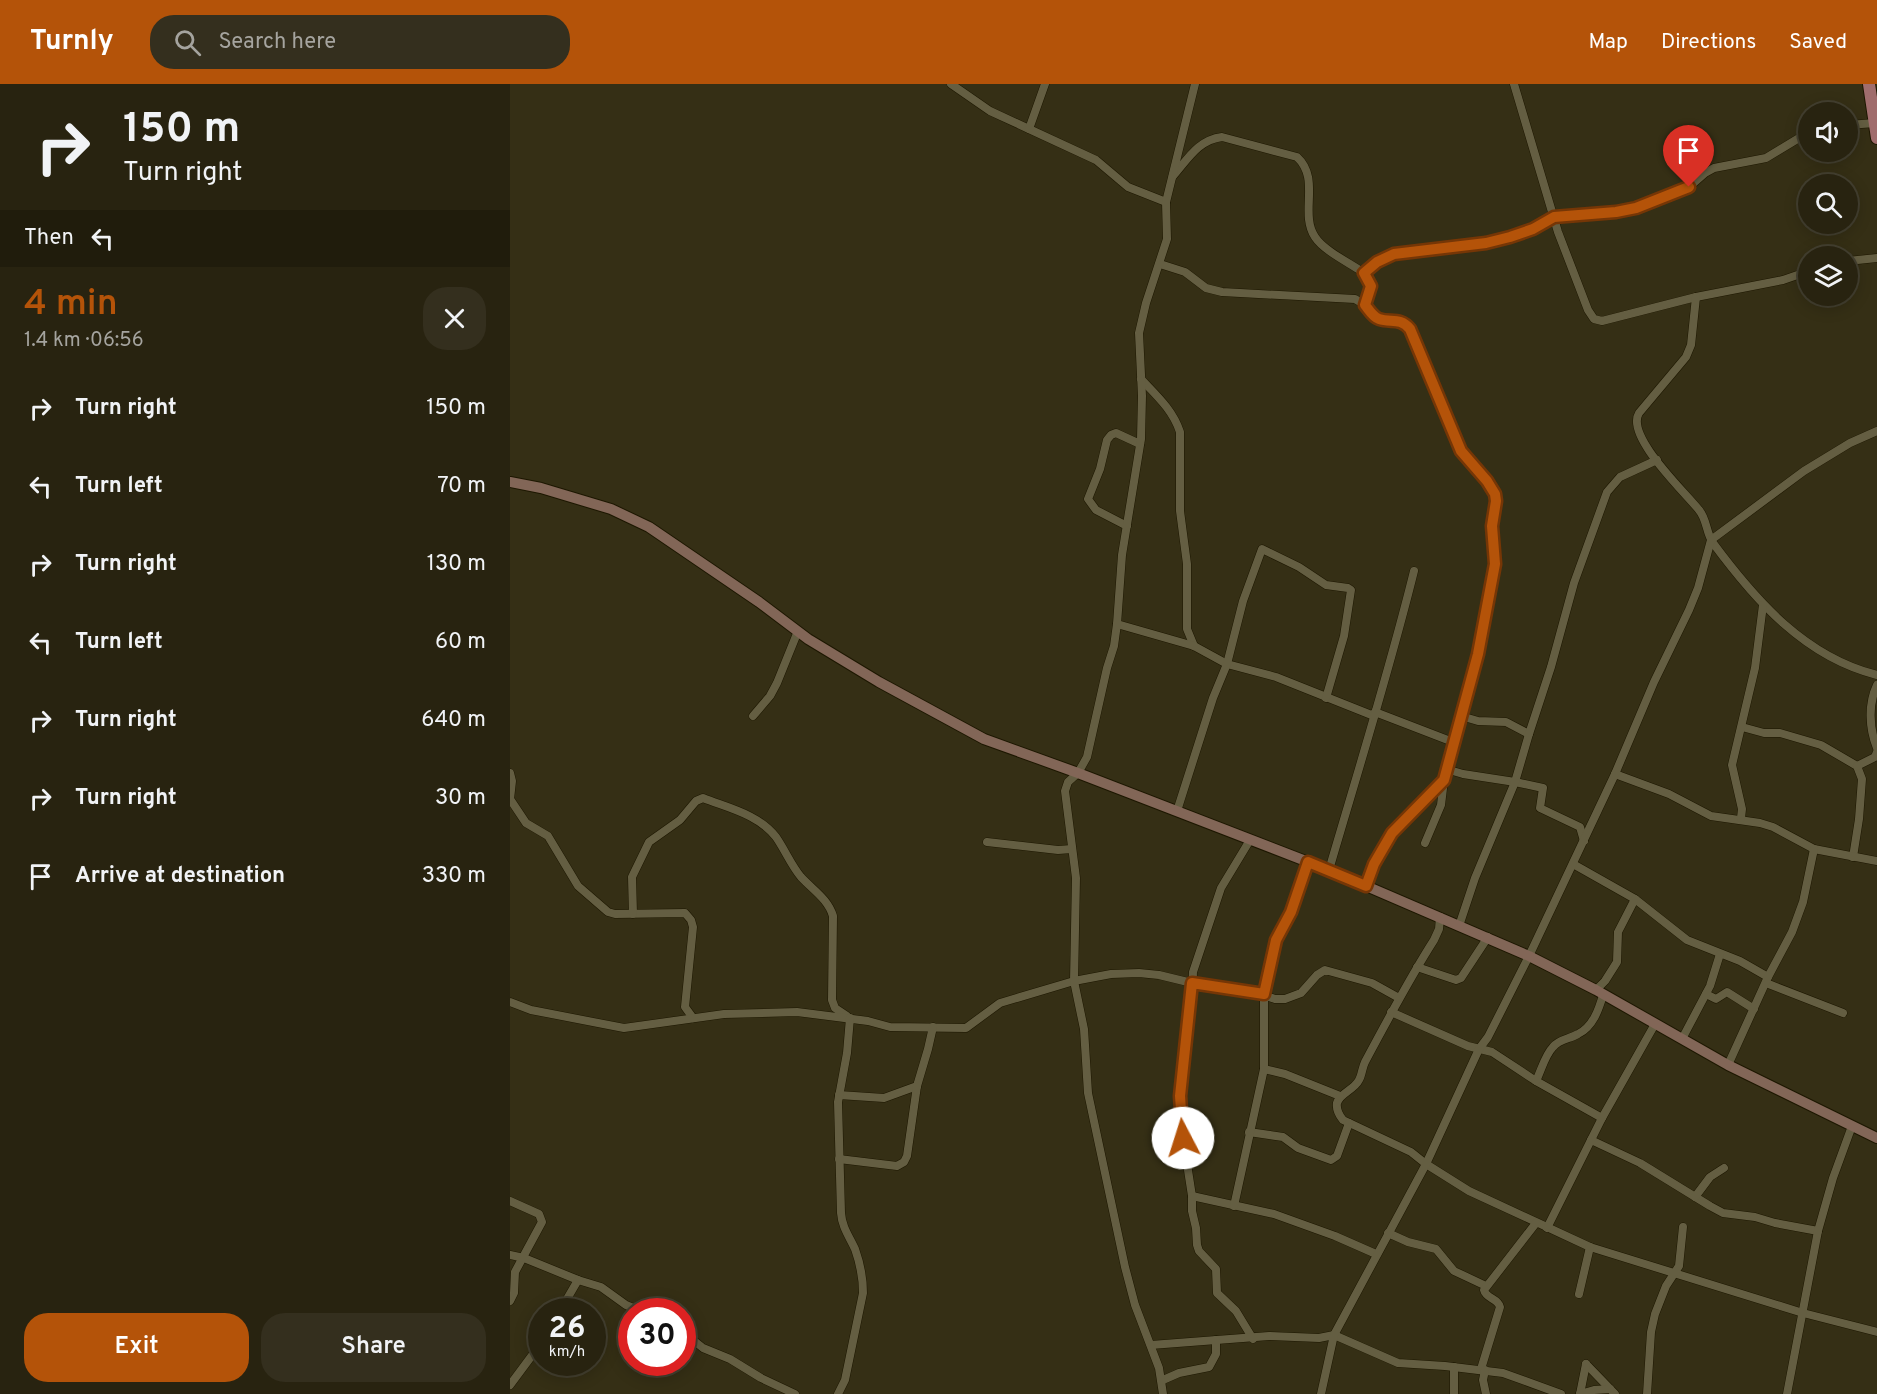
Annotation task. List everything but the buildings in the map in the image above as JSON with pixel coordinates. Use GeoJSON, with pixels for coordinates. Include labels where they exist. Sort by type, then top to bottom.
{"type":"FeatureCollection","features":[{"type":"Feature","properties":{"kind":"main road"},"geometry":{"type":"LineString","coordinates":[[1869,84],[1877,138]]}},
{"type":"Feature","properties":{"kind":"street"},"geometry":{"type":"LineString","coordinates":[[951,84],[990,111],[1095,160],[1128,187],[1166,202]]}},
{"type":"Feature","properties":{"kind":"street"},"geometry":{"type":"LineString","coordinates":[[1029,129],[1045,84]]}},
{"type":"Feature","properties":{"kind":"street"},"geometry":{"type":"LineString","coordinates":[[1163,1394],[1162,1380],[1133,1296],[1087,1083],[1084,1029],[1074,981],[1077,894],[1065,791],[1068,782],[1078,773],[1087,757],[1118,624],[1121,568],[1140,444],[1142,396],[1139,343],[1142,319],[1160,264],[1168,228],[1166,202],[1195,84]]}},
{"type":"Feature","properties":{"kind":"street"},"geometry":{"type":"LineString","coordinates":[[1514,84],[1554,217],[1587,310],[1594,320],[1602,321],[1798,275]]}},
{"type":"Feature","properties":{"kind":"street"},"geometry":{"type":"LineString","coordinates":[[1858,124],[1875,123]]}},
{"type":"Feature","properties":{"kind":"street"},"geometry":{"type":"LineString","coordinates":[[1172,177],[1202,143],[1209,139],[1222,137],[1297,157],[1305,165],[1308,176],[1311,229],[1314,237],[1320,244],[1364,273],[1371,286],[1365,305]]}},
{"type":"Feature","properties":{"kind":"street"},"geometry":{"type":"LineString","coordinates":[[1364,273],[1377,262],[1394,254],[1486,243],[1533,229],[1554,217],[1636,208],[1689,187],[1705,172],[1714,168],[1766,158],[1798,139]]}},
{"type":"Feature","properties":{"kind":"street"},"geometry":{"type":"LineString","coordinates":[[1858,260],[1877,258]]}},
{"type":"Feature","properties":{"kind":"street"},"geometry":{"type":"LineString","coordinates":[[1160,264],[1185,273],[1206,288],[1222,292],[1355,299],[1365,305],[1378,319],[1405,323],[1410,329],[1461,451],[1495,494],[1492,526],[1495,564],[1478,654],[1446,770],[1441,805],[1425,843]]}},
{"type":"Feature","properties":{"kind":"street"},"geometry":{"type":"LineString","coordinates":[[1696,297],[1691,345],[1686,357],[1636,418],[1636,424],[1648,450],[1701,513],[1711,540],[1763,605],[1823,654],[1840,663],[1877,675]]}},
{"type":"Feature","properties":{"kind":"street"},"geometry":{"type":"LineString","coordinates":[[1141,379],[1172,414],[1180,432],[1180,512],[1187,564],[1187,629],[1194,646]]}},
{"type":"Feature","properties":{"kind":"street"},"geometry":{"type":"LineString","coordinates":[[1142,396],[1152,391]]}},
{"type":"Feature","properties":{"kind":"street"},"geometry":{"type":"LineString","coordinates":[[1321,1394],[1334,1335],[1426,1164],[1479,1049],[1488,1037],[1529,956],[1584,841],[1654,682],[1689,610],[1698,588],[1711,540],[1804,471],[1854,441],[1877,431]]}},
{"type":"Feature","properties":{"kind":"street"},"geometry":{"type":"LineString","coordinates":[[1127,526],[1096,510],[1088,499],[1100,469],[1107,440],[1111,435],[1116,433],[1140,444]]}},
{"type":"Feature","properties":{"kind":"street"},"geometry":{"type":"LineString","coordinates":[[1459,926],[1475,878],[1515,782],[1551,667],[1574,583],[1607,492],[1620,477],[1656,460]]}},
{"type":"Feature","properties":{"kind":"street"},"geometry":{"type":"LineString","coordinates":[[510,482],[541,488],[611,509],[638,521],[705,564],[798,632],[879,682],[970,732],[1329,870],[1488,937],[1600,992],[1728,1065],[1877,1138]]}},
{"type":"Feature","properties":{"kind":"street"},"geometry":{"type":"LineString","coordinates":[[1177,811],[1205,722],[1227,664],[1243,601],[1260,551],[1265,549],[1326,585],[1351,590],[1344,636],[1326,698]]}},
{"type":"Feature","properties":{"kind":"street"},"geometry":{"type":"LineString","coordinates":[[1329,870],[1374,714],[1385,684],[1414,571]]}},
{"type":"Feature","properties":{"kind":"street"},"geometry":{"type":"LineString","coordinates":[[1741,818],[1742,809],[1732,765],[1755,668],[1763,605]]}},
{"type":"Feature","properties":{"kind":"street"},"geometry":{"type":"LineString","coordinates":[[1118,624],[1194,646],[1227,664],[1276,677],[1326,698],[1453,742]]}},
{"type":"Feature","properties":{"kind":"street"},"geometry":{"type":"LineString","coordinates":[[753,717],[777,683],[798,632]]}},
{"type":"Feature","properties":{"kind":"street"},"geometry":{"type":"LineString","coordinates":[[1857,766],[1875,757],[1877,750],[1872,735],[1871,716],[1872,700],[1877,685]]}},
{"type":"Feature","properties":{"kind":"street"},"geometry":{"type":"LineString","coordinates":[[1461,716],[1478,721],[1506,722],[1529,734]]}},
{"type":"Feature","properties":{"kind":"street"},"geometry":{"type":"LineString","coordinates":[[1742,727],[1764,733],[1780,733],[1821,745],[1857,766],[1862,779],[1853,857]]}},
{"type":"Feature","properties":{"kind":"street"},"geometry":{"type":"LineString","coordinates":[[1446,770],[1544,788],[1540,808],[1580,826],[1584,841]]}},
{"type":"Feature","properties":{"kind":"street"},"geometry":{"type":"LineString","coordinates":[[510,774],[512,781],[510,799],[526,823],[548,836],[578,886],[608,912],[685,913],[691,920],[693,927],[685,1007],[693,1017]]}},
{"type":"Feature","properties":{"kind":"street"},"geometry":{"type":"LineString","coordinates":[[1615,774],[1669,794],[1711,816],[1741,818],[1773,827],[1814,849],[1877,861]]}},
{"type":"Feature","properties":{"kind":"street"},"geometry":{"type":"LineString","coordinates":[[1366,886],[1374,864],[1392,833],[1444,780]]}},
{"type":"Feature","properties":{"kind":"street"},"geometry":{"type":"LineString","coordinates":[[1502,781],[1511,792]]}},
{"type":"Feature","properties":{"kind":"street"},"geometry":{"type":"LineString","coordinates":[[633,914],[632,877],[649,842],[680,820],[696,801],[703,798],[752,817],[775,836],[800,875],[831,909],[833,916],[832,1000],[835,1008],[850,1018]]}},
{"type":"Feature","properties":{"kind":"street"},"geometry":{"type":"LineString","coordinates":[[1250,840],[1216,900],[1193,972],[1180,1096],[1197,1245],[1199,1251],[1215,1269],[1217,1293],[1236,1311],[1254,1339]]}},
{"type":"Feature","properties":{"kind":"street"},"geometry":{"type":"LineString","coordinates":[[987,842],[1058,850],[1072,849]]}},
{"type":"Feature","properties":{"kind":"street"},"geometry":{"type":"LineString","coordinates":[[1728,1065],[1798,916],[1814,849]]}},
{"type":"Feature","properties":{"kind":"street"},"geometry":{"type":"LineString","coordinates":[[1234,1206],[1264,1069],[1264,994],[1276,940],[1291,912],[1308,862]]}},
{"type":"Feature","properties":{"kind":"street"},"geometry":{"type":"LineString","coordinates":[[1573,864],[1635,899],[1678,934],[1740,961],[1767,980],[1844,1013]]}},
{"type":"Feature","properties":{"kind":"street"},"geometry":{"type":"LineString","coordinates":[[1536,1081],[1550,1049],[1557,1042],[1580,1034],[1598,1011],[1600,992],[1617,962],[1618,932],[1635,899]]}},
{"type":"Feature","properties":{"kind":"street"},"geometry":{"type":"LineString","coordinates":[[1440,917],[1439,929],[1434,940],[1391,1012],[1363,1066],[1359,1080],[1350,1091],[1340,1096],[1337,1110],[1343,1120],[1411,1152],[1469,1191],[1590,1247],[1803,1313],[1877,1332]]}},
{"type":"Feature","properties":{"kind":"street"},"geometry":{"type":"LineString","coordinates":[[1417,967],[1456,980],[1461,978],[1488,937]]}},
{"type":"Feature","properties":{"kind":"street"},"geometry":{"type":"LineString","coordinates":[[1682,1040],[1706,994],[1720,954]]}},
{"type":"Feature","properties":{"kind":"street"},"geometry":{"type":"LineString","coordinates":[[510,1002],[531,1010],[624,1028],[724,1014],[797,1012],[850,1018],[890,1027],[966,1028],[1000,1003],[1074,981],[1111,974],[1159,975],[1192,983],[1264,994],[1275,999],[1292,997],[1301,993],[1317,975],[1325,970],[1372,983],[1400,998]]}},
{"type":"Feature","properties":{"kind":"street"},"geometry":{"type":"LineString","coordinates":[[1706,994],[1716,999],[1727,992],[1754,1009]]}},
{"type":"Feature","properties":{"kind":"street"},"geometry":{"type":"LineString","coordinates":[[1391,1012],[1468,1046],[1492,1052],[1536,1081],[1602,1118]]}},
{"type":"Feature","properties":{"kind":"street"},"geometry":{"type":"LineString","coordinates":[[838,1394],[845,1380],[863,1293],[863,1279],[855,1250],[841,1224],[837,1122],[850,1018]]}},
{"type":"Feature","properties":{"kind":"street"},"geometry":{"type":"LineString","coordinates":[[1547,1228],[1602,1118],[1655,1024]]}},
{"type":"Feature","properties":{"kind":"street"},"geometry":{"type":"LineString","coordinates":[[839,1159],[897,1166],[904,1162],[907,1156],[917,1086],[933,1027]]}},
{"type":"Feature","properties":{"kind":"street"},"geometry":{"type":"LineString","coordinates":[[1264,1069],[1284,1074],[1340,1096]]}},
{"type":"Feature","properties":{"kind":"street"},"geometry":{"type":"LineString","coordinates":[[840,1095],[884,1098],[917,1086]]}},
{"type":"Feature","properties":{"kind":"street"},"geometry":{"type":"LineString","coordinates":[[1249,1132],[1283,1137],[1298,1148],[1332,1160],[1336,1156],[1349,1123]]}},
{"type":"Feature","properties":{"kind":"street"},"geometry":{"type":"LineString","coordinates":[[1787,1394],[1818,1232],[1833,1178],[1852,1126]]}},
{"type":"Feature","properties":{"kind":"street"},"geometry":{"type":"LineString","coordinates":[[1591,1140],[1640,1163],[1723,1213],[1755,1217],[1818,1232]]}},
{"type":"Feature","properties":{"kind":"street"},"geometry":{"type":"LineString","coordinates":[[1695,1197],[1710,1177],[1724,1168]]}},
{"type":"Feature","properties":{"kind":"street"},"geometry":{"type":"LineString","coordinates":[[1192,1196],[1274,1214],[1376,1254]]}},
{"type":"Feature","properties":{"kind":"street"},"geometry":{"type":"LineString","coordinates":[[510,1201],[542,1217],[542,1222],[515,1272],[514,1293],[510,1301]]}},
{"type":"Feature","properties":{"kind":"street"},"geometry":{"type":"LineString","coordinates":[[1486,1394],[1483,1370],[1500,1307],[1496,1300],[1484,1293],[1486,1286],[1536,1223]]}},
{"type":"Feature","properties":{"kind":"street"},"geometry":{"type":"LineString","coordinates":[[1647,1394],[1655,1314],[1666,1286],[1679,1266],[1683,1227]]}},
{"type":"Feature","properties":{"kind":"street"},"geometry":{"type":"LineString","coordinates":[[1388,1233],[1408,1242],[1436,1249],[1454,1271],[1486,1286]]}},
{"type":"Feature","properties":{"kind":"street"},"geometry":{"type":"LineString","coordinates":[[1579,1294],[1590,1247]]}},
{"type":"Feature","properties":{"kind":"street"},"geometry":{"type":"LineString","coordinates":[[510,1255],[524,1258],[601,1287],[618,1299]]}},
{"type":"Feature","properties":{"kind":"street"},"geometry":{"type":"LineString","coordinates":[[568,1298],[578,1280]]}},
{"type":"Feature","properties":{"kind":"street"},"geometry":{"type":"LineString","coordinates":[[1151,1345],[1284,1336],[1319,1338],[1334,1335],[1398,1363],[1503,1373],[1562,1394]]}},
{"type":"Feature","properties":{"kind":"street"},"geometry":{"type":"LineString","coordinates":[[1162,1380],[1179,1373],[1209,1366],[1216,1354],[1216,1340]]}},
{"type":"Feature","properties":{"kind":"street"},"geometry":{"type":"LineString","coordinates":[[696,1342],[795,1394]]}},
{"type":"Feature","properties":{"kind":"street"},"geometry":{"type":"LineString","coordinates":[[510,1385],[528,1361]]}},
{"type":"Feature","properties":{"kind":"street"},"geometry":{"type":"LineString","coordinates":[[1586,1364],[1612,1392],[1594,1390],[1580,1394],[1586,1364]]}},
{"type":"Feature","properties":{"kind":"street"},"geometry":{"type":"LineString","coordinates":[[1454,1367],[1454,1394]]}},
{"type":"Feature","properties":{"kind":"route"},"geometry":{"type":"LineString","coordinates":[[1183,1138],[1180,1096],[1192,983],[1264,994],[1276,940],[1291,912],[1308,862],[1366,886],[1374,864],[1392,833],[1444,780],[1478,654],[1495,564],[1492,526],[1495,494],[1461,451],[1410,329],[1400,321],[1378,319],[1365,305],[1371,286],[1369,278],[1364,273],[1377,262],[1394,254],[1486,243],[1533,229],[1554,217],[1636,208],[1689,187]]}}]}
